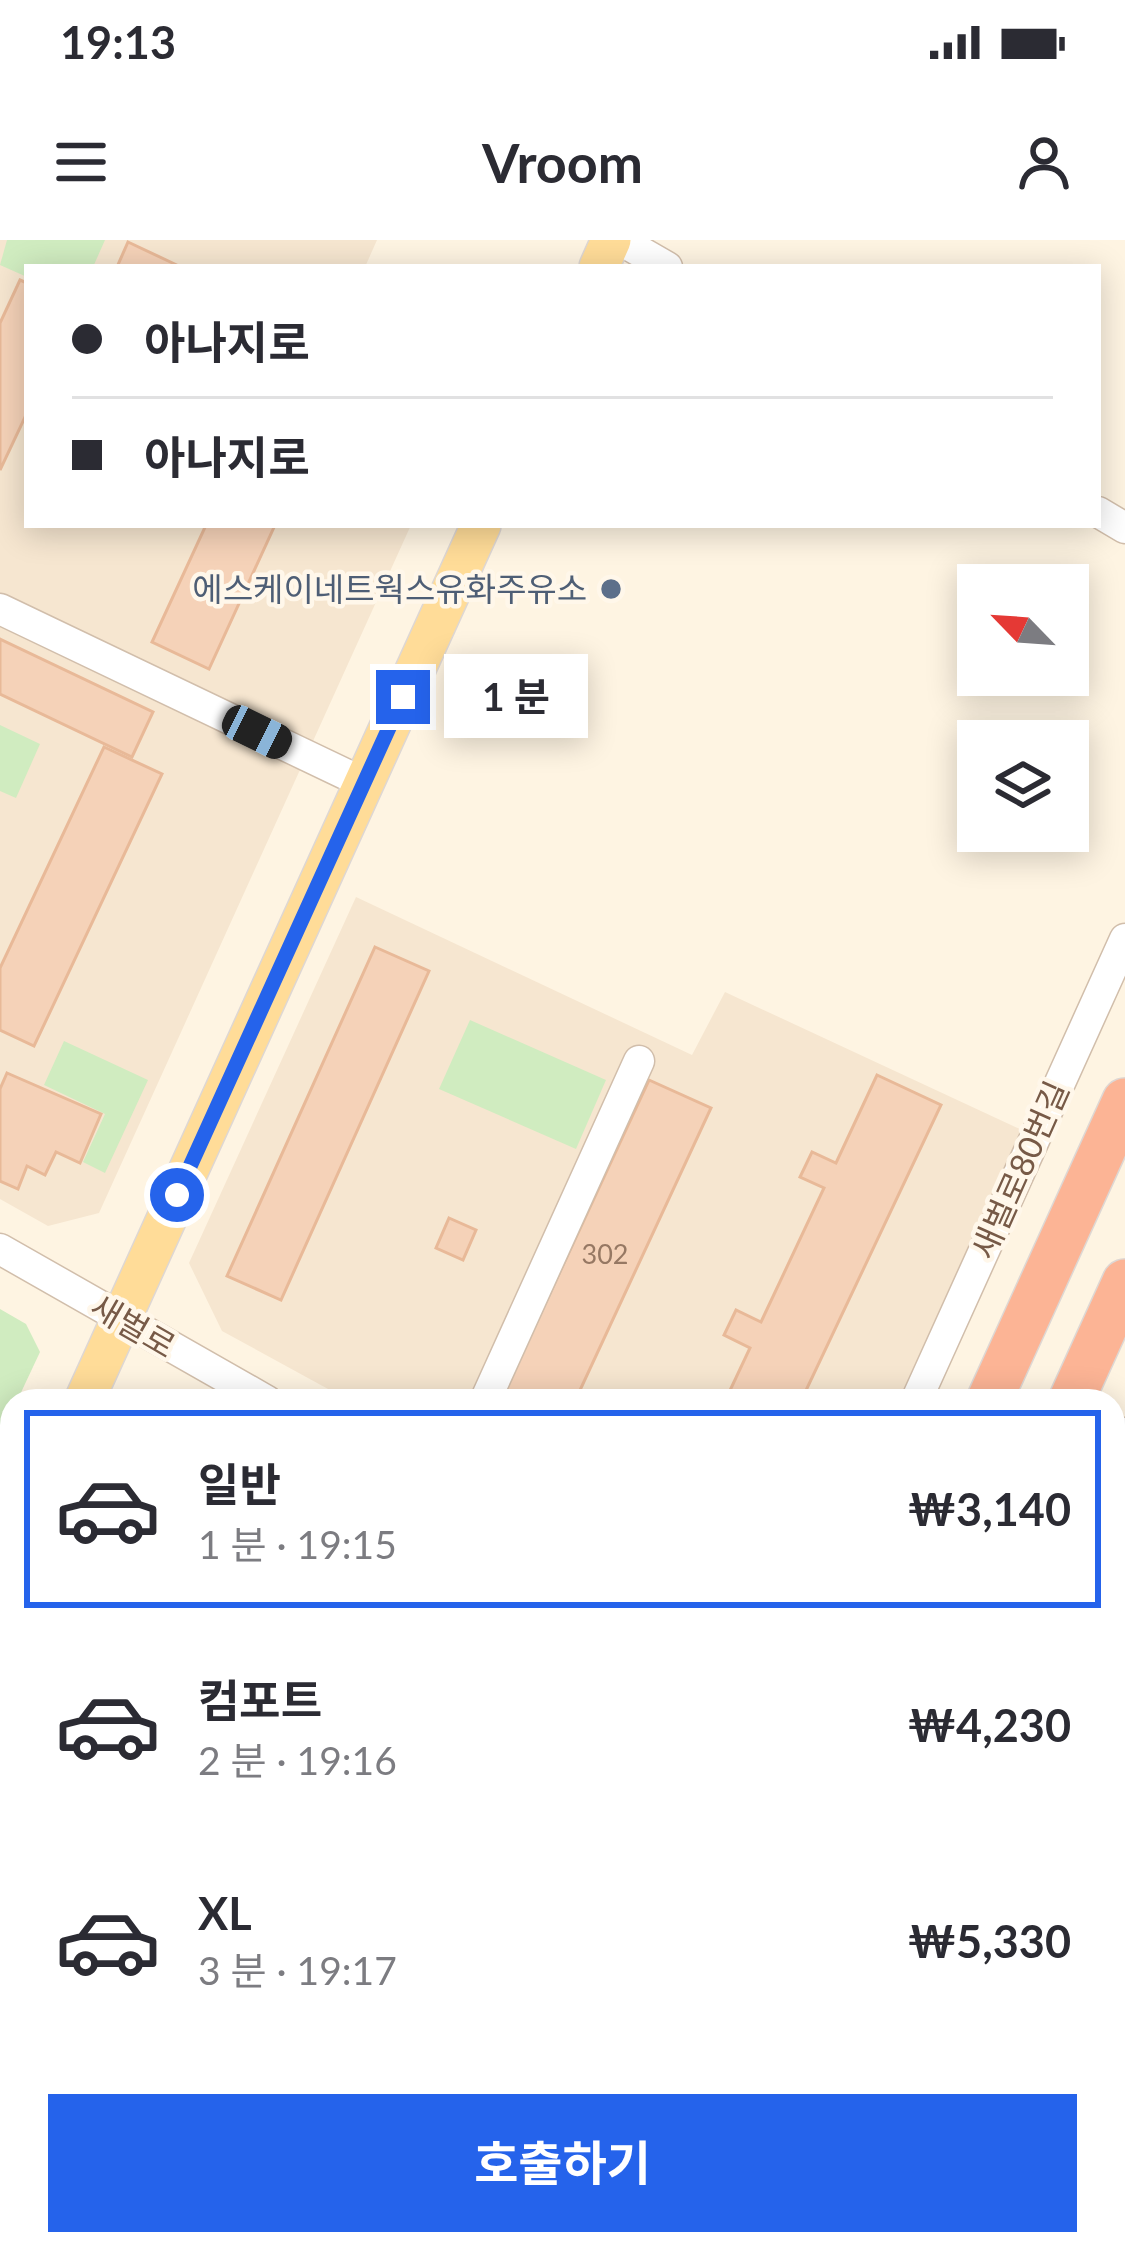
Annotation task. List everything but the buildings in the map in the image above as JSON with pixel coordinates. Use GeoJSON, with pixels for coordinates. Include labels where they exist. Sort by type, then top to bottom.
{"type":"FeatureCollection","features":[{"type":"Feature","properties":{"kind":"highway"},"geometry":{"type":"LineString","coordinates":[[994,1389],[1125,1101]]}},
{"type":"Feature","properties":{"kind":"highway"},"geometry":{"type":"LineString","coordinates":[[1076,1389],[1125,1282]]}},
{"type":"Feature","properties":{"kind":"main road"},"geometry":{"type":"LineString","coordinates":[[89,1389],[481,528]]}},
{"type":"Feature","properties":{"kind":"street"},"geometry":{"type":"LineString","coordinates":[[605,247],[658,264]]}},
{"type":"Feature","properties":{"kind":"street"},"geometry":{"type":"LineString","coordinates":[[0,609],[364,783]]}},
{"type":"Feature","properties":{"kind":"street","name":"새벌로80번길"},"geometry":{"type":"LineString","coordinates":[[921,1389],[1125,939]]}},
{"type":"Feature","properties":{"kind":"street"},"geometry":{"type":"LineString","coordinates":[[489,1389],[639,1061]]}},
{"type":"Feature","properties":{"kind":"street","name":"새벌로"},"geometry":{"type":"LineString","coordinates":[[0,1249],[246,1389]]}},
{"type":"Feature","properties":{"kind":"shaded area"},"geometry":{"type":"Polygon","coordinates":[[[0,240],[377,240],[366,264],[24,264],[24,528],[410,528],[99,1213],[48,1226],[0,1199],[0,240]]]}},
{"type":"Feature","properties":{"kind":"shaded area"},"geometry":{"type":"Polygon","coordinates":[[[356,897],[692,1055],[725,992],[1024,1131],[908,1389],[328,1389],[222,1331],[189,1263],[356,897]]]}},
{"type":"Feature","properties":{"kind":"green space"},"geometry":{"type":"Polygon","coordinates":[[[7,240],[105,240],[94,264],[24,264],[24,276],[0,265],[7,240]]]}},
{"type":"Feature","properties":{"kind":"green space"},"geometry":{"type":"Polygon","coordinates":[[[0,725],[40,744],[16,798],[0,791],[0,725]]]}},
{"type":"Feature","properties":{"kind":"green space"},"geometry":{"type":"Polygon","coordinates":[[[470,1020],[606,1080],[576,1149],[439,1089],[470,1020]]]}},
{"type":"Feature","properties":{"kind":"green space"},"geometry":{"type":"Polygon","coordinates":[[[64,1041],[148,1080],[105,1173],[83,1162],[105,1114],[44,1085],[64,1041]]]}},
{"type":"Feature","properties":{"kind":"green space"},"geometry":{"type":"Polygon","coordinates":[[[0,1309],[26,1324],[40,1352],[23,1389],[0,1389],[0,1309]]]}},
{"type":"Feature","properties":{"kind":"place","name":"에스케이네트웍스유화주유소"},"geometry":{"type":"Point","coordinates":[611,589]}},
{"type":"Feature","properties":{"kind":"route"},"geometry":{"type":"LineString","coordinates":[[177,1195],[403,697]]}}]}
